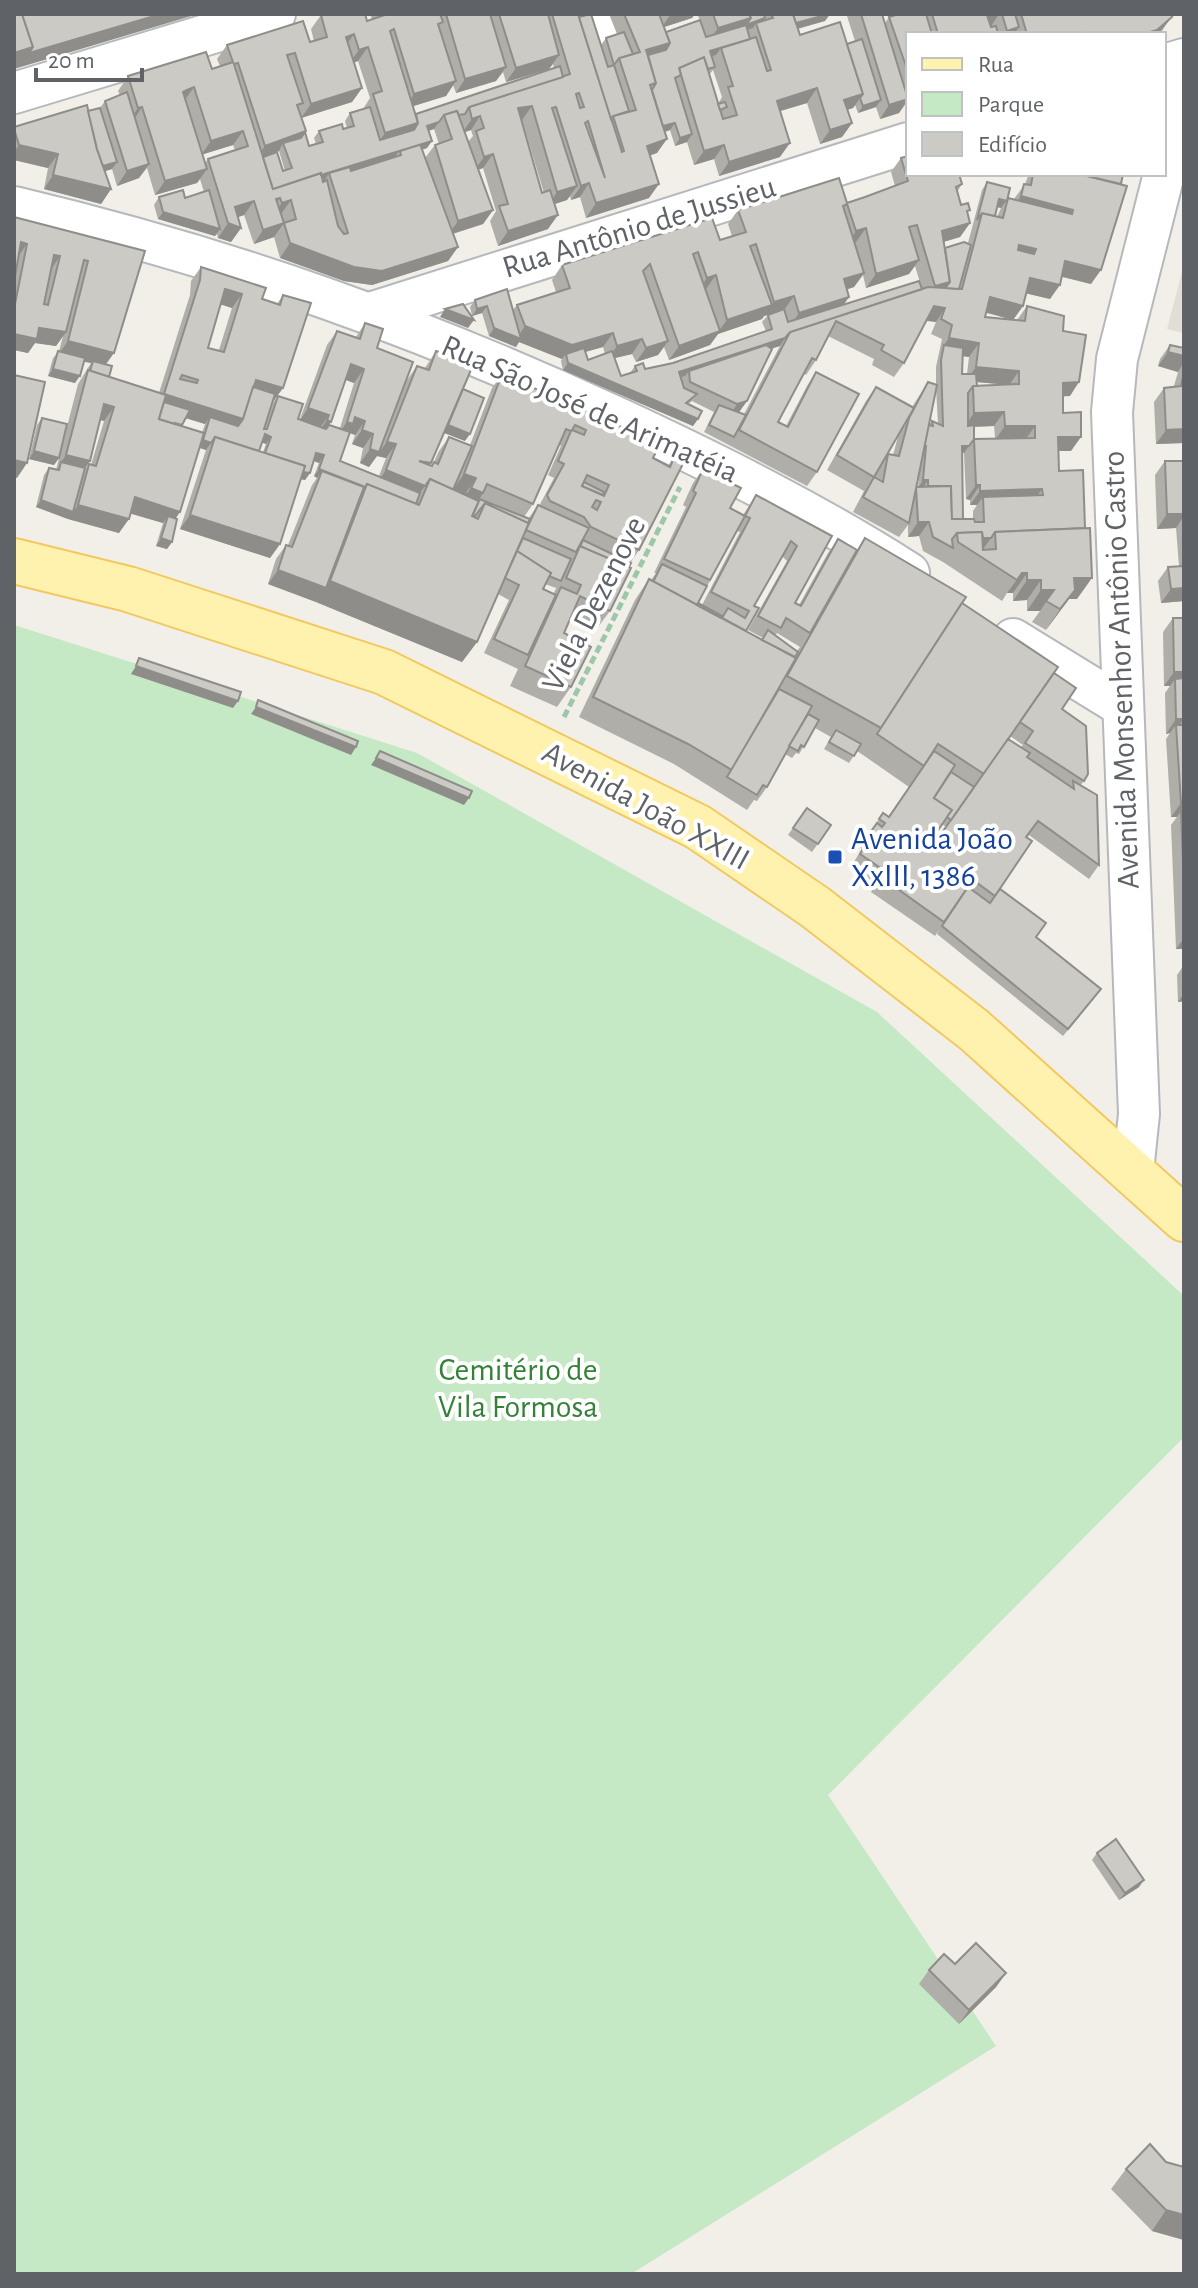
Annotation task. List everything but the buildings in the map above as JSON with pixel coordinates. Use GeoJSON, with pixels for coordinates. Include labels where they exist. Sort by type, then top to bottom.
{"type":"FeatureCollection","features":[{"type":"Feature","properties":{"kind":"main road","name":"Avenida João XXIII"},"geometry":{"type":"LineString","coordinates":[[14,561],[128,589],[384,672],[548,750],[698,827],[815,907],[974,1030],[1184,1219]]}},
{"type":"Feature","properties":{"kind":"street"},"geometry":{"type":"LineString","coordinates":[[14,93],[275,14]]}},
{"type":"Feature","properties":{"kind":"street","name":"Avenida Monsenhor Antônio Castro"},"geometry":{"type":"LineString","coordinates":[[1166,166],[1184,96]]}},
{"type":"Feature","properties":{"kind":"street","name":"Rua Antônio de Jussieu"},"geometry":{"type":"LineString","coordinates":[[370,313],[663,200],[906,143]]}},
{"type":"Feature","properties":{"kind":"street","name":"Avenida Monsenhor Antônio Castro"},"geometry":{"type":"LineString","coordinates":[[1133,1171],[1139,1114],[1112,412],[1117,359],[1163,176]]}},
{"type":"Feature","properties":{"kind":"street","name":"Rua São José de Arimatéia"},"geometry":{"type":"LineString","coordinates":[[14,207],[143,238],[266,275],[495,361],[696,454],[780,497],[939,592]]}},
{"type":"Feature","properties":{"kind":"street"},"geometry":{"type":"LineString","coordinates":[[978,617],[1122,706]]}},
{"type":"Feature","properties":{"kind":"path","name":"Viela Dezenove"},"geometry":{"type":"LineString","coordinates":[[548,750],[684,479]]}},
{"type":"Feature","properties":{"kind":"shaded area"},"geometry":{"type":"Polygon","coordinates":[[[1184,264],[1184,333],[1167,329],[1184,264]]]}},
{"type":"Feature","properties":{"kind":"green space","name":"Cemitério de Vila Formosa"},"geometry":{"type":"Polygon","coordinates":[[[14,625],[417,753],[877,1012],[1184,1296],[1184,1437],[828,1795],[996,2046],[631,2274],[14,2274],[14,625]]]}},
{"type":"Feature","properties":{"kind":"place","name":"Avenida João XxIII, 1386"},"geometry":{"type":"Point","coordinates":[835,857]}}]}
